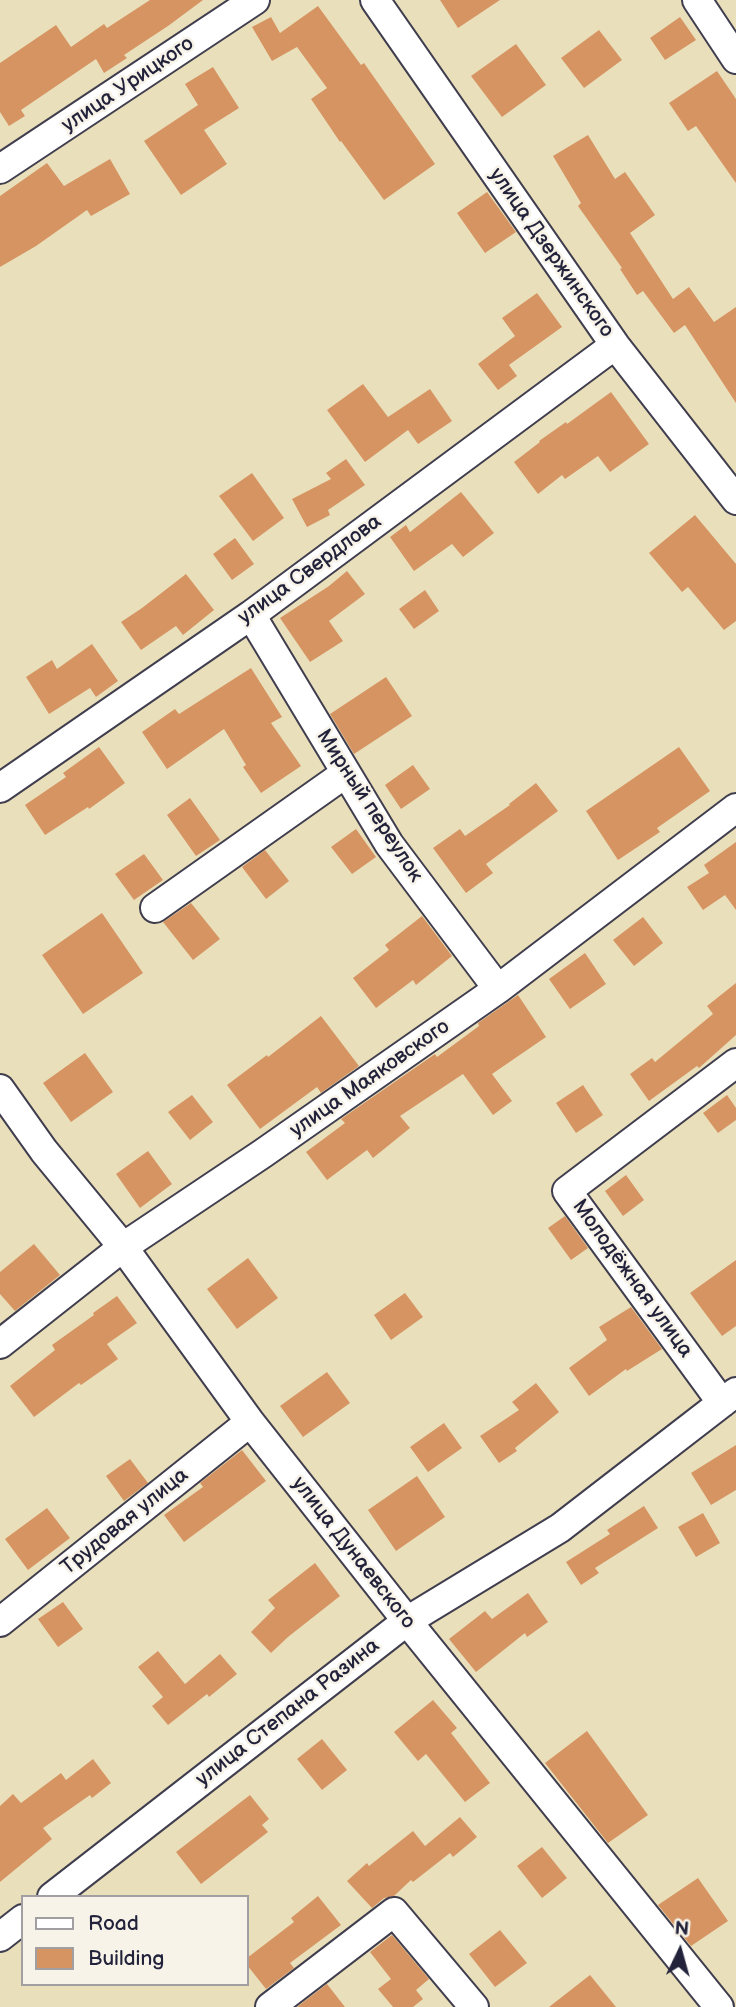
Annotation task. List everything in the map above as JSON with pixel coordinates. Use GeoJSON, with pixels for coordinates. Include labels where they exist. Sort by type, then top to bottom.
{"type":"FeatureCollection","features":[{"type":"Feature","properties":{"kind":"street","name":"улица Урицкого"},"geometry":{"type":"LineString","coordinates":[[0,169],[255,0]]}},
{"type":"Feature","properties":{"kind":"street","name":"улица Дзержинского"},"geometry":{"type":"LineString","coordinates":[[374,0],[615,345],[736,500]]}},
{"type":"Feature","properties":{"kind":"street"},"geometry":{"type":"LineString","coordinates":[[697,0],[736,59]]}},
{"type":"Feature","properties":{"kind":"street","name":"улица Свердлова"},"geometry":{"type":"LineString","coordinates":[[0,788],[251,615],[615,345]]}},
{"type":"Feature","properties":{"kind":"street","name":"Мирный переулок"},"geometry":{"type":"LineString","coordinates":[[251,615],[389,844],[498,989]]}},
{"type":"Feature","properties":{"kind":"street"},"geometry":{"type":"LineString","coordinates":[[155,908],[346,773]]}},
{"type":"Feature","properties":{"kind":"street","name":"улица Маяковского"},"geometry":{"type":"LineString","coordinates":[[0,1344],[123,1247],[262,1154],[498,989],[736,808]]}},
{"type":"Feature","properties":{"kind":"street","name":"Молодёжная улица"},"geometry":{"type":"LineString","coordinates":[[729,1397],[568,1191],[736,1063]]}},
{"type":"Feature","properties":{"kind":"street","name":"улица Дунаевского"},"geometry":{"type":"LineString","coordinates":[[0,1089],[44,1151],[123,1247],[250,1422],[719,2007]]}},
{"type":"Feature","properties":{"kind":"street","name":"улица Степана Разина"},"geometry":{"type":"LineString","coordinates":[[54,1895],[407,1621],[560,1528],[729,1397]]}},
{"type":"Feature","properties":{"kind":"street","name":"Трудовая улица"},"geometry":{"type":"LineString","coordinates":[[0,1622],[250,1422]]}},
{"type":"Feature","properties":{"kind":"street"},"geometry":{"type":"LineString","coordinates":[[270,2007],[394,1912],[474,2007]]}},
{"type":"Feature","properties":{"kind":"street"},"geometry":{"type":"LineString","coordinates":[[0,1937],[21,1921]]}},
{"type":"Feature","properties":{"kind":"street"},"geometry":{"type":"LineString","coordinates":[[729,2007],[736,2002]]}},
{"type":"Feature","properties":{"kind":"building"},"geometry":{"type":"Polygon","coordinates":[[[150,0],[203,0],[124,55],[127,58],[104,73],[96,59],[21,110],[25,116],[9,126],[0,112],[0,63],[56,25],[71,47],[104,24],[107,28],[150,0]]]}},
{"type":"Feature","properties":{"kind":"building"},"geometry":{"type":"Polygon","coordinates":[[[440,0],[500,0],[458,28],[440,0]]]}},
{"type":"Feature","properties":{"kind":"building"},"geometry":{"type":"Polygon","coordinates":[[[318,6],[361,65],[364,63],[435,164],[384,200],[311,99],[327,88],[297,47],[272,61],[252,27],[271,17],[280,33],[318,6]]]}},
{"type":"Feature","properties":{"kind":"building"},"geometry":{"type":"Polygon","coordinates":[[[680,17],[696,40],[665,60],[650,38],[680,17]]]}},
{"type":"Feature","properties":{"kind":"building"},"geometry":{"type":"Polygon","coordinates":[[[599,30],[622,60],[584,88],[561,58],[599,30]]]}},
{"type":"Feature","properties":{"kind":"building"},"geometry":{"type":"Polygon","coordinates":[[[516,44],[546,85],[502,117],[471,76],[516,44]]]}},
{"type":"Feature","properties":{"kind":"building"},"geometry":{"type":"Polygon","coordinates":[[[213,67],[239,108],[204,130],[227,164],[181,195],[144,141],[198,105],[185,84],[213,67]]]}},
{"type":"Feature","properties":{"kind":"building"},"geometry":{"type":"Polygon","coordinates":[[[717,71],[736,99],[736,183],[696,126],[688,131],[669,103],[717,71]]]}},
{"type":"Feature","properties":{"kind":"building"},"geometry":{"type":"Polygon","coordinates":[[[588,135],[615,179],[625,172],[655,215],[630,233],[673,299],[689,287],[714,322],[736,307],[736,403],[685,325],[674,333],[643,291],[637,295],[620,269],[622,268],[578,206],[581,203],[553,156],[588,135]]]}},
{"type":"Feature","properties":{"kind":"building"},"geometry":{"type":"Polygon","coordinates":[[[110,159],[130,194],[91,216],[87,210],[36,246],[0,267],[0,196],[47,163],[64,186],[110,159]]]}},
{"type":"Feature","properties":{"kind":"building"},"geometry":{"type":"Polygon","coordinates":[[[487,192],[516,232],[485,253],[457,213],[487,192]]]}},
{"type":"Feature","properties":{"kind":"building"},"geometry":{"type":"Polygon","coordinates":[[[537,293],[562,327],[509,365],[517,376],[498,390],[478,364],[515,336],[502,318],[537,293]]]}},
{"type":"Feature","properties":{"kind":"building"},"geometry":{"type":"Polygon","coordinates":[[[363,384],[388,417],[430,389],[452,421],[418,444],[408,430],[365,462],[327,410],[363,384]]]}},
{"type":"Feature","properties":{"kind":"building"},"geometry":{"type":"Polygon","coordinates":[[[611,392],[649,444],[610,472],[598,456],[565,479],[562,475],[538,494],[514,462],[539,441],[611,392]]]}},
{"type":"Feature","properties":{"kind":"building"},"geometry":{"type":"Polygon","coordinates":[[[346,459],[365,485],[328,510],[330,515],[307,527],[292,499],[331,479],[326,473],[346,459]]]}},
{"type":"Feature","properties":{"kind":"building"},"geometry":{"type":"Polygon","coordinates":[[[252,473],[284,518],[253,541],[219,496],[252,473]]]}},
{"type":"Feature","properties":{"kind":"building"},"geometry":{"type":"Polygon","coordinates":[[[461,492],[494,533],[463,557],[452,544],[414,571],[390,537],[406,525],[410,532],[461,492]]]}},
{"type":"Feature","properties":{"kind":"building"},"geometry":{"type":"Polygon","coordinates":[[[695,515],[736,564],[736,621],[724,630],[688,587],[682,592],[649,553],[695,515]]]}},
{"type":"Feature","properties":{"kind":"building"},"geometry":{"type":"Polygon","coordinates":[[[235,538],[254,564],[232,580],[213,554],[235,538]]]}},
{"type":"Feature","properties":{"kind":"building"},"geometry":{"type":"Polygon","coordinates":[[[347,571],[365,594],[329,621],[343,641],[310,662],[280,618],[347,571]]]}},
{"type":"Feature","properties":{"kind":"building"},"geometry":{"type":"Polygon","coordinates":[[[186,574],[214,610],[183,635],[176,626],[141,650],[121,622],[186,574]]]}},
{"type":"Feature","properties":{"kind":"building"},"geometry":{"type":"Polygon","coordinates":[[[425,590],[439,611],[414,629],[399,609],[425,590]]]}},
{"type":"Feature","properties":{"kind":"building"},"geometry":{"type":"Polygon","coordinates":[[[92,644],[118,681],[96,697],[90,688],[49,714],[26,677],[52,660],[57,669],[92,644]]]}},
{"type":"Feature","properties":{"kind":"building"},"geometry":{"type":"Polygon","coordinates":[[[251,668],[282,717],[271,723],[301,766],[261,793],[243,767],[246,765],[224,729],[167,769],[142,732],[175,709],[179,714],[251,668]]]}},
{"type":"Feature","properties":{"kind":"building"},"geometry":{"type":"Polygon","coordinates":[[[386,677],[412,716],[354,754],[330,714],[386,677]]]}},
{"type":"Feature","properties":{"kind":"building"},"geometry":{"type":"Polygon","coordinates":[[[99,747],[125,783],[89,809],[88,807],[45,835],[25,805],[66,777],[63,773],[99,747]]]}},
{"type":"Feature","properties":{"kind":"building"},"geometry":{"type":"Polygon","coordinates":[[[679,747],[710,791],[657,828],[660,832],[618,860],[586,811],[679,747]]]}},
{"type":"Feature","properties":{"kind":"building"},"geometry":{"type":"Polygon","coordinates":[[[413,765],[430,789],[401,809],[385,785],[413,765]]]}},
{"type":"Feature","properties":{"kind":"building"},"geometry":{"type":"Polygon","coordinates":[[[536,783],[558,811],[486,864],[493,873],[466,893],[433,848],[460,829],[465,836],[536,783]]]}},
{"type":"Feature","properties":{"kind":"building"},"geometry":{"type":"Polygon","coordinates":[[[190,798],[220,840],[196,856],[167,815],[190,798]]]}},
{"type":"Feature","properties":{"kind":"building"},"geometry":{"type":"Polygon","coordinates":[[[356,829],[376,857],[352,874],[331,847],[356,829]]]}},
{"type":"Feature","properties":{"kind":"building"},"geometry":{"type":"Polygon","coordinates":[[[736,842],[736,910],[725,895],[703,910],[687,887],[709,873],[704,865],[736,842]]]}},
{"type":"Feature","properties":{"kind":"building"},"geometry":{"type":"Polygon","coordinates":[[[265,850],[289,881],[266,899],[242,867],[265,850]]]}},
{"type":"Feature","properties":{"kind":"building"},"geometry":{"type":"Polygon","coordinates":[[[144,854],[163,880],[134,900],[115,874],[144,854]]]}},
{"type":"Feature","properties":{"kind":"building"},"geometry":{"type":"Polygon","coordinates":[[[191,903],[220,939],[193,960],[163,922],[191,903]]]}},
{"type":"Feature","properties":{"kind":"building"},"geometry":{"type":"Polygon","coordinates":[[[102,913],[143,973],[83,1014],[42,955],[102,913]]]}},
{"type":"Feature","properties":{"kind":"building"},"geometry":{"type":"Polygon","coordinates":[[[422,916],[452,956],[416,985],[413,980],[376,1008],[353,978],[389,950],[385,945],[422,916]]]}},
{"type":"Feature","properties":{"kind":"building"},"geometry":{"type":"Polygon","coordinates":[[[643,917],[663,943],[634,966],[613,940],[643,917]]]}},
{"type":"Feature","properties":{"kind":"building"},"geometry":{"type":"Polygon","coordinates":[[[585,953],[606,984],[570,1009],[549,979],[585,953]]]}},
{"type":"Feature","properties":{"kind":"building"},"geometry":{"type":"Polygon","coordinates":[[[736,983],[736,1035],[699,1068],[697,1066],[649,1101],[630,1074],[652,1058],[655,1062],[713,1014],[707,1006],[736,983]]]}},
{"type":"Feature","properties":{"kind":"building"},"geometry":{"type":"Polygon","coordinates":[[[518,995],[546,1037],[492,1074],[512,1101],[493,1115],[463,1074],[400,1116],[410,1128],[373,1158],[367,1150],[327,1180],[306,1152],[345,1123],[341,1119],[435,1054],[437,1057],[518,995]]]}},
{"type":"Feature","properties":{"kind":"building"},"geometry":{"type":"Polygon","coordinates":[[[321,1016],[359,1066],[321,1093],[317,1087],[260,1129],[227,1085],[321,1016]]]}},
{"type":"Feature","properties":{"kind":"building"},"geometry":{"type":"Polygon","coordinates":[[[85,1053],[113,1092],[71,1122],[43,1083],[85,1053]]]}},
{"type":"Feature","properties":{"kind":"building"},"geometry":{"type":"Polygon","coordinates":[[[583,1085],[603,1115],[576,1133],[556,1103],[583,1085]]]}},
{"type":"Feature","properties":{"kind":"building"},"geometry":{"type":"Polygon","coordinates":[[[192,1095],[213,1122],[190,1140],[168,1112],[192,1095]]]}},
{"type":"Feature","properties":{"kind":"building"},"geometry":{"type":"Polygon","coordinates":[[[727,1095],[736,1108],[736,1120],[718,1133],[703,1113],[727,1095]]]}},
{"type":"Feature","properties":{"kind":"building"},"geometry":{"type":"Polygon","coordinates":[[[148,1151],[172,1184],[140,1208],[116,1174],[148,1151]]]}},
{"type":"Feature","properties":{"kind":"building"},"geometry":{"type":"Polygon","coordinates":[[[626,1175],[644,1200],[623,1216],[605,1191],[626,1175]]]}},
{"type":"Feature","properties":{"kind":"building"},"geometry":{"type":"Polygon","coordinates":[[[565,1216],[588,1248],[571,1260],[548,1228],[565,1216]]]}},
{"type":"Feature","properties":{"kind":"building"},"geometry":{"type":"Polygon","coordinates":[[[34,1244],[60,1275],[15,1311],[0,1294],[0,1272],[34,1244]]]}},
{"type":"Feature","properties":{"kind":"building"},"geometry":{"type":"Polygon","coordinates":[[[248,1258],[278,1298],[237,1329],[207,1289],[248,1258]]]}},
{"type":"Feature","properties":{"kind":"building"},"geometry":{"type":"Polygon","coordinates":[[[736,1260],[736,1326],[722,1336],[690,1293],[736,1260]]]}},
{"type":"Feature","properties":{"kind":"building"},"geometry":{"type":"Polygon","coordinates":[[[405,1293],[423,1317],[391,1340],[374,1315],[405,1293]]]}},
{"type":"Feature","properties":{"kind":"building"},"geometry":{"type":"Polygon","coordinates":[[[117,1296],[137,1323],[107,1344],[118,1359],[81,1385],[79,1383],[34,1417],[10,1386],[55,1350],[52,1345],[117,1296]]]}},
{"type":"Feature","properties":{"kind":"building"},"geometry":{"type":"Polygon","coordinates":[[[631,1307],[662,1349],[627,1371],[626,1369],[589,1396],[569,1368],[607,1340],[599,1327],[631,1307]]]}},
{"type":"Feature","properties":{"kind":"building"},"geometry":{"type":"Polygon","coordinates":[[[327,1372],[350,1403],[303,1437],[280,1406],[327,1372]]]}},
{"type":"Feature","properties":{"kind":"building"},"geometry":{"type":"Polygon","coordinates":[[[536,1383],[559,1412],[515,1448],[517,1451],[499,1463],[480,1436],[519,1410],[512,1402],[536,1383]]]}},
{"type":"Feature","properties":{"kind":"building"},"geometry":{"type":"Polygon","coordinates":[[[444,1423],[462,1448],[428,1472],[410,1447],[444,1423]]]}},
{"type":"Feature","properties":{"kind":"building"},"geometry":{"type":"Polygon","coordinates":[[[736,1445],[736,1490],[711,1505],[691,1473],[736,1445]]]}},
{"type":"Feature","properties":{"kind":"building"},"geometry":{"type":"Polygon","coordinates":[[[242,1450],[266,1481],[184,1542],[164,1515],[203,1487],[200,1483],[242,1450]]]}},
{"type":"Feature","properties":{"kind":"building"},"geometry":{"type":"Polygon","coordinates":[[[130,1459],[148,1483],[124,1501],[106,1476],[130,1459]]]}},
{"type":"Feature","properties":{"kind":"building"},"geometry":{"type":"Polygon","coordinates":[[[417,1476],[445,1517],[396,1551],[368,1510],[417,1476]]]}},
{"type":"Feature","properties":{"kind":"building"},"geometry":{"type":"Polygon","coordinates":[[[644,1506],[658,1528],[595,1568],[599,1573],[581,1585],[566,1562],[610,1534],[607,1530],[644,1506]]]}},
{"type":"Feature","properties":{"kind":"building"},"geometry":{"type":"Polygon","coordinates":[[[47,1508],[70,1538],[28,1570],[5,1539],[47,1508]]]}},
{"type":"Feature","properties":{"kind":"building"},"geometry":{"type":"Polygon","coordinates":[[[703,1513],[720,1543],[696,1557],[678,1527],[703,1513]]]}},
{"type":"Feature","properties":{"kind":"building"},"geometry":{"type":"Polygon","coordinates":[[[315,1563],[340,1596],[271,1653],[251,1632],[275,1608],[268,1600],[315,1563]]]}},
{"type":"Feature","properties":{"kind":"building"},"geometry":{"type":"Polygon","coordinates":[[[528,1593],[548,1622],[527,1637],[525,1633],[476,1672],[449,1639],[485,1611],[492,1619],[528,1593]]]}},
{"type":"Feature","properties":{"kind":"building"},"geometry":{"type":"Polygon","coordinates":[[[63,1602],[83,1629],[58,1647],[38,1619],[63,1602]]]}},
{"type":"Feature","properties":{"kind":"building"},"geometry":{"type":"Polygon","coordinates":[[[158,1651],[185,1684],[220,1654],[237,1674],[168,1725],[152,1706],[163,1697],[138,1667],[158,1651]]]}},
{"type":"Feature","properties":{"kind":"building"},"geometry":{"type":"Polygon","coordinates":[[[433,1700],[457,1728],[451,1733],[490,1783],[465,1802],[426,1754],[418,1761],[394,1732],[433,1700]]]}},
{"type":"Feature","properties":{"kind":"building"},"geometry":{"type":"Polygon","coordinates":[[[587,1731],[648,1815],[608,1843],[545,1763],[587,1731]]]}},
{"type":"Feature","properties":{"kind":"building"},"geometry":{"type":"Polygon","coordinates":[[[322,1739],[347,1770],[322,1790],[297,1759],[322,1739]]]}},
{"type":"Feature","properties":{"kind":"building"},"geometry":{"type":"Polygon","coordinates":[[[93,1759],[111,1783],[43,1828],[52,1839],[0,1882],[0,1806],[13,1794],[21,1803],[61,1773],[66,1780],[93,1759]]]}},
{"type":"Feature","properties":{"kind":"building"},"geometry":{"type":"Polygon","coordinates":[[[250,1795],[269,1819],[262,1825],[268,1832],[201,1884],[176,1852],[250,1795]]]}},
{"type":"Feature","properties":{"kind":"building"},"geometry":{"type":"Polygon","coordinates":[[[460,1817],[477,1837],[453,1857],[450,1853],[413,1882],[411,1880],[394,1896],[384,1898],[372,1908],[347,1881],[367,1863],[369,1866],[413,1831],[425,1846],[460,1817]]]}},
{"type":"Feature","properties":{"kind":"building"},"geometry":{"type":"Polygon","coordinates":[[[542,1847],[567,1878],[542,1898],[517,1866],[542,1847]]]}},
{"type":"Feature","properties":{"kind":"building"},"geometry":{"type":"Polygon","coordinates":[[[698,1878],[728,1921],[691,1946],[658,1905],[698,1878]]]}},
{"type":"Feature","properties":{"kind":"building"},"geometry":{"type":"Polygon","coordinates":[[[318,1896],[341,1925],[290,1963],[294,1968],[266,1989],[248,1966],[248,1957],[294,1922],[291,1918],[318,1896]]]}},
{"type":"Feature","properties":{"kind":"building"},"geometry":{"type":"Polygon","coordinates":[[[500,1930],[527,1963],[495,1987],[469,1954],[500,1930]]]}},
{"type":"Feature","properties":{"kind":"building"},"geometry":{"type":"Polygon","coordinates":[[[392,1935],[429,1979],[416,1990],[423,1999],[413,2007],[393,2007],[378,1989],[391,1979],[370,1952],[392,1935]]]}},
{"type":"Feature","properties":{"kind":"building"},"geometry":{"type":"Polygon","coordinates":[[[590,1975],[616,2007],[549,2007],[590,1975]]]}},
{"type":"Feature","properties":{"kind":"building"},"geometry":{"type":"Polygon","coordinates":[[[327,1984],[345,2007],[297,2007],[327,1984]]]}}]}
